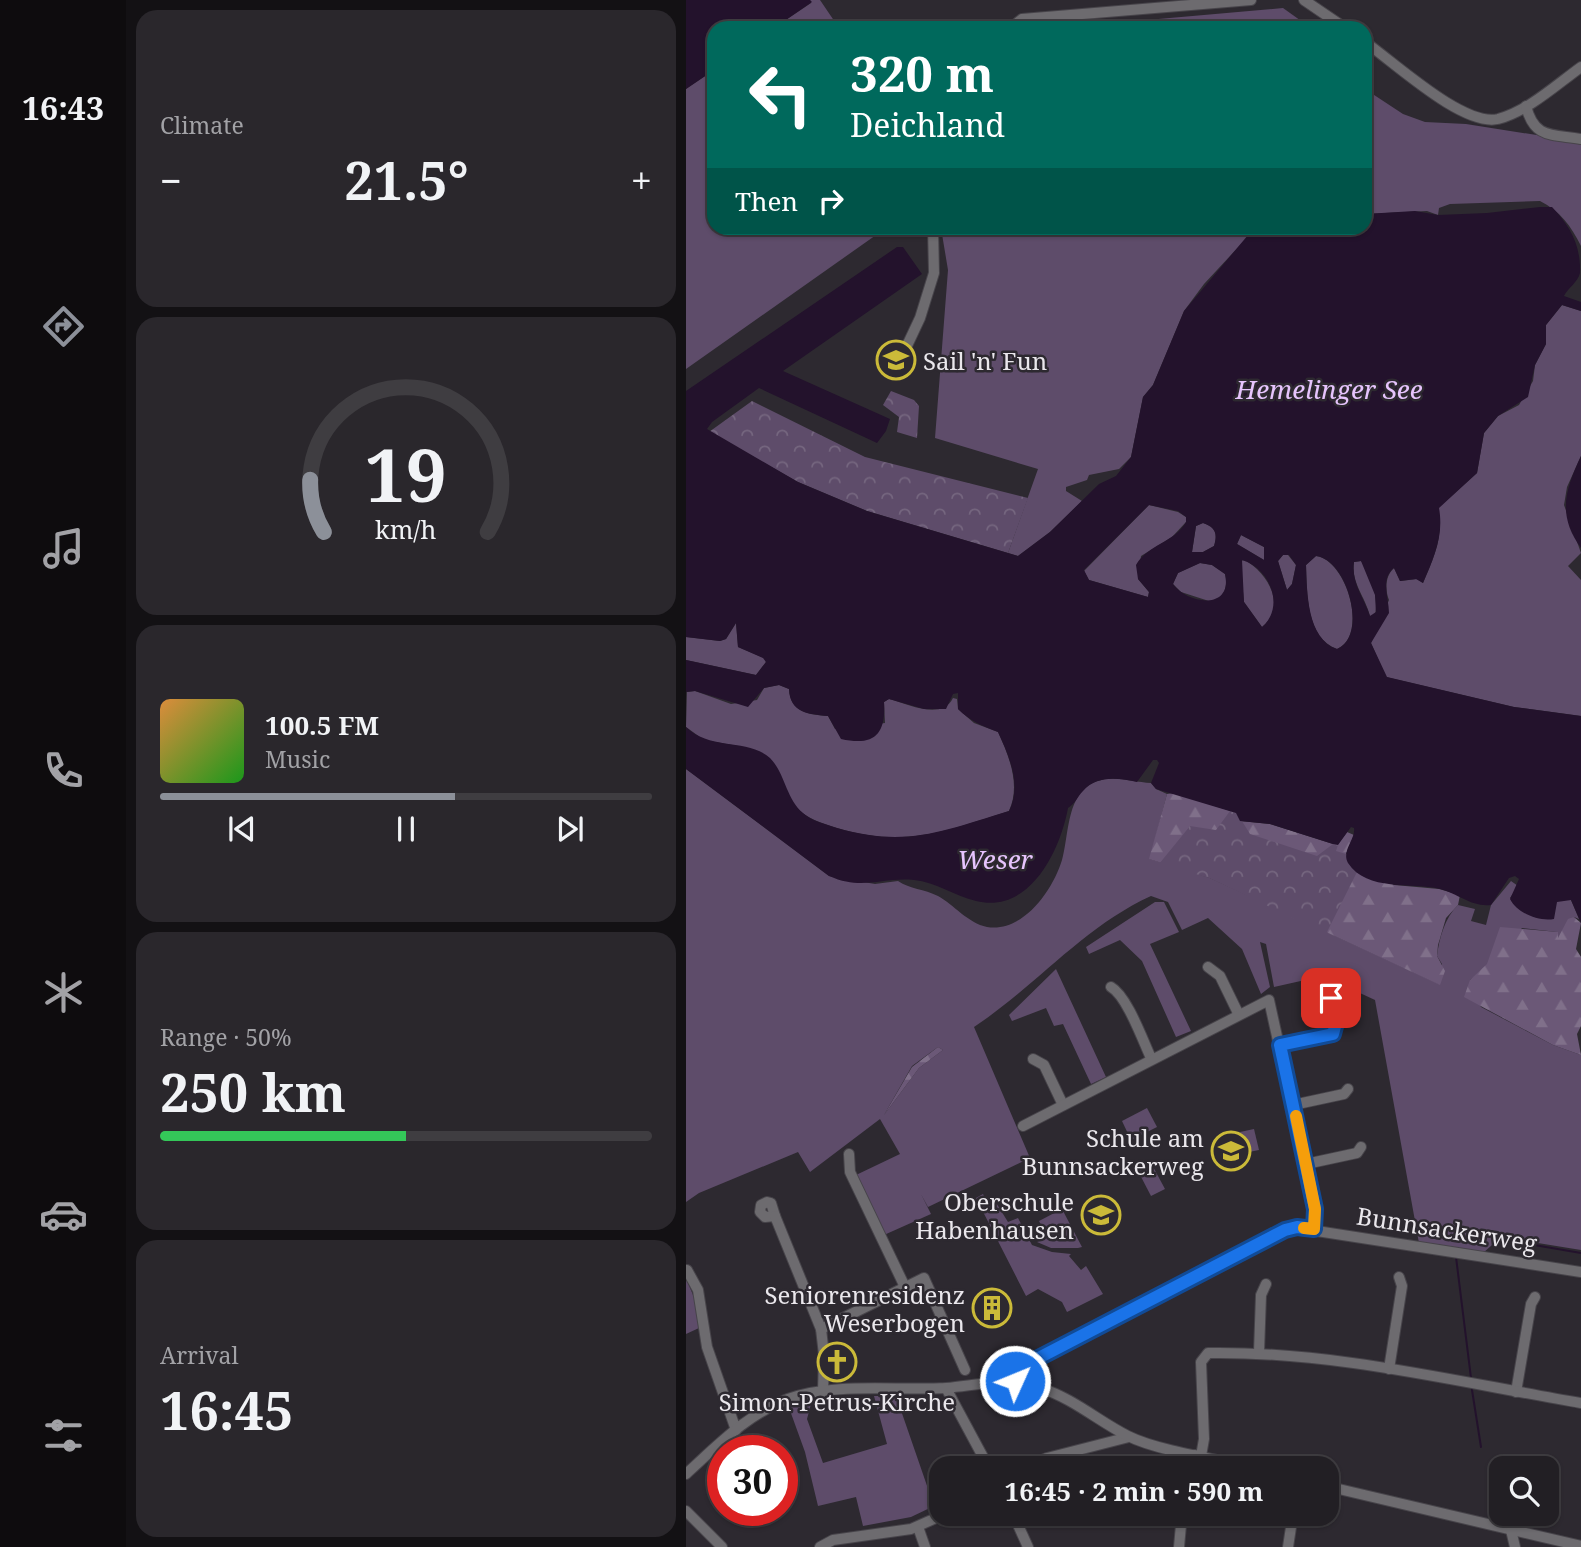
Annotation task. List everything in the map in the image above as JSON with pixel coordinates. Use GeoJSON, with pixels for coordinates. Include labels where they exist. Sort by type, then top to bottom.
{"type":"FeatureCollection","features":[{"type":"Feature","properties":{"kind":"street"},"geometry":{"type":"LineString","coordinates":[[1020,21],[1251,0]]}},
{"type":"Feature","properties":{"kind":"street"},"geometry":{"type":"LineString","coordinates":[[1304,0],[1335,21]]}},
{"type":"Feature","properties":{"kind":"street"},"geometry":{"type":"LineString","coordinates":[[1372,47],[1457,109],[1472,116],[1495,120],[1526,106],[1581,67]]}},
{"type":"Feature","properties":{"kind":"street"},"geometry":{"type":"LineString","coordinates":[[1526,106],[1530,122],[1542,133],[1581,139]]}},
{"type":"Feature","properties":{"kind":"street"},"geometry":{"type":"LineString","coordinates":[[904,352],[920,318],[934,273],[933,235]]}},
{"type":"Feature","properties":{"kind":"street"},"geometry":{"type":"LineString","coordinates":[[1208,967],[1220,976],[1238,1013]]}},
{"type":"Feature","properties":{"kind":"street"},"geometry":{"type":"LineString","coordinates":[[1111,987],[1118,990],[1151,1058]]}},
{"type":"Feature","properties":{"kind":"street"},"geometry":{"type":"LineString","coordinates":[[1280,1045],[1333,1034],[1336,1023],[1331,998]]}},
{"type":"Feature","properties":{"kind":"street"},"geometry":{"type":"LineString","coordinates":[[1023,1126],[1238,1013],[1269,1000],[1315,1209],[1314,1229]]}},
{"type":"Feature","properties":{"kind":"street"},"geometry":{"type":"LineString","coordinates":[[1033,1059],[1044,1065],[1063,1105]]}},
{"type":"Feature","properties":{"kind":"street"},"geometry":{"type":"LineString","coordinates":[[1293,1105],[1344,1094],[1348,1089]]}},
{"type":"Feature","properties":{"kind":"street"},"geometry":{"type":"LineString","coordinates":[[1306,1164],[1357,1153],[1361,1147]]}},
{"type":"Feature","properties":{"kind":"street"},"geometry":{"type":"LineString","coordinates":[[849,1154],[850,1172],[905,1287]]}},
{"type":"Feature","properties":{"kind":"street"},"geometry":{"type":"LineString","coordinates":[[775,1216],[821,1329],[823,1391]]}},
{"type":"Feature","properties":{"kind":"street","name":"Bunnsackerweg"},"geometry":{"type":"LineString","coordinates":[[1015,1381],[1016,1374],[1027,1364],[1285,1230],[1297,1227],[1581,1272]]}},
{"type":"Feature","properties":{"kind":"street"},"geometry":{"type":"LineString","coordinates":[[687,1270],[698,1290],[707,1347],[736,1430]]}},
{"type":"Feature","properties":{"kind":"street"},"geometry":{"type":"LineString","coordinates":[[1388,1369],[1402,1286],[1399,1277]]}},
{"type":"Feature","properties":{"kind":"street"},"geometry":{"type":"LineString","coordinates":[[821,1329],[924,1278],[965,1370]]}},
{"type":"Feature","properties":{"kind":"street"},"geometry":{"type":"LineString","coordinates":[[1259,1352],[1261,1295],[1266,1284]]}},
{"type":"Feature","properties":{"kind":"street"},"geometry":{"type":"LineString","coordinates":[[1516,1392],[1531,1304],[1535,1297]]}},
{"type":"Feature","properties":{"kind":"street"},"geometry":{"type":"LineString","coordinates":[[1198,1455],[1204,1439],[1201,1362],[1203,1356],[1209,1353],[1259,1352],[1321,1357],[1581,1403]]}},
{"type":"Feature","properties":{"kind":"street"},"geometry":{"type":"LineString","coordinates":[[686,1475],[736,1430],[778,1403],[823,1391],[946,1388],[1000,1380],[1015,1381],[1061,1395],[1129,1437],[1202,1456]]}},
{"type":"Feature","properties":{"kind":"street"},"geometry":{"type":"LineString","coordinates":[[946,1388],[983,1456]]}},
{"type":"Feature","properties":{"kind":"street"},"geometry":{"type":"LineString","coordinates":[[1055,1456],[1129,1437]]}},
{"type":"Feature","properties":{"kind":"street"},"geometry":{"type":"LineString","coordinates":[[1339,1489],[1581,1546]]}},
{"type":"Feature","properties":{"kind":"street"},"geometry":{"type":"LineString","coordinates":[[686,1511],[722,1547]]}},
{"type":"Feature","properties":{"kind":"street"},"geometry":{"type":"LineString","coordinates":[[825,1546],[833,1540],[918,1527],[929,1522]]}},
{"type":"Feature","properties":{"kind":"street"},"geometry":{"type":"LineString","coordinates":[[1018,1526],[1028,1547]]}},
{"type":"Feature","properties":{"kind":"street"},"geometry":{"type":"LineString","coordinates":[[1179,1547],[1181,1526]]}},
{"type":"Feature","properties":{"kind":"street"},"geometry":{"type":"LineString","coordinates":[[1288,1547],[1291,1526]]}},
{"type":"Feature","properties":{"kind":"street"},"geometry":{"type":"LineString","coordinates":[[918,1527],[925,1547]]}},
{"type":"Feature","properties":{"kind":"street"},"geometry":{"type":"LineString","coordinates":[[1511,1530],[1515,1547]]}},
{"type":"Feature","properties":{"kind":"green space"},"geometry":{"type":"Polygon","coordinates":[[[810,0],[820,0],[834,21],[784,21],[811,3],[810,0]]]}},
{"type":"Feature","properties":{"kind":"green space"},"geometry":{"type":"Polygon","coordinates":[[[1283,8],[1301,21],[1135,21],[1283,8]]]}},
{"type":"Feature","properties":{"kind":"green space"},"geometry":{"type":"Polygon","coordinates":[[[707,75],[707,235],[876,235],[686,369],[686,89],[707,75]]]}},
{"type":"Feature","properties":{"kind":"green space"},"geometry":{"type":"Polygon","coordinates":[[[1372,94],[1403,114],[1425,122],[1466,124],[1581,142],[1581,246],[1564,220],[1540,201],[1450,204],[1439,208],[1438,215],[1427,211],[1372,214],[1372,94]]]}},
{"type":"Feature","properties":{"kind":"green space"},"geometry":{"type":"Polygon","coordinates":[[[942,235],[1250,235],[1204,284],[1184,311],[1153,385],[1143,397],[1131,457],[1119,469],[1089,475],[1087,480],[1066,487],[1066,491],[1082,501],[1050,532],[1018,556],[1008,553],[1038,469],[935,438],[948,270],[942,235]]]}},
{"type":"Feature","properties":{"kind":"green space"},"geometry":{"type":"Polygon","coordinates":[[[1562,305],[1581,311],[1581,456],[1567,487],[1564,505],[1581,553],[1568,566],[1581,580],[1581,716],[1514,707],[1386,677],[1371,643],[1389,600],[1387,579],[1394,568],[1400,581],[1417,579],[1423,583],[1439,537],[1438,508],[1477,473],[1484,433],[1498,416],[1519,405],[1533,381],[1535,365],[1546,344],[1546,325],[1562,305]]]}},
{"type":"Feature","properties":{"kind":"green space"},"geometry":{"type":"Polygon","coordinates":[[[891,391],[914,400],[919,406],[917,438],[897,432],[899,417],[883,405],[891,391]]]}},
{"type":"Feature","properties":{"kind":"green space"},"geometry":{"type":"Polygon","coordinates":[[[752,401],[865,457],[1028,498],[1008,553],[867,511],[798,482],[709,432],[752,401]]]}},
{"type":"Feature","properties":{"kind":"green space"},"geometry":{"type":"Polygon","coordinates":[[[1149,505],[1178,512],[1186,517],[1186,522],[1172,537],[1141,556],[1138,579],[1149,592],[1148,597],[1089,580],[1084,571],[1149,505]]]}},
{"type":"Feature","properties":{"kind":"green space"},"geometry":{"type":"Polygon","coordinates":[[[1203,523],[1214,531],[1214,546],[1203,552],[1192,552],[1196,526],[1203,523]]]}},
{"type":"Feature","properties":{"kind":"green space"},"geometry":{"type":"Polygon","coordinates":[[[1241,535],[1264,547],[1264,560],[1237,544],[1241,535]]]}},
{"type":"Feature","properties":{"kind":"green space"},"geometry":{"type":"Polygon","coordinates":[[[1283,555],[1288,555],[1296,565],[1292,584],[1287,590],[1278,561],[1283,555]]]}},
{"type":"Feature","properties":{"kind":"green space"},"geometry":{"type":"Polygon","coordinates":[[[1316,556],[1337,570],[1350,599],[1352,630],[1347,641],[1337,649],[1319,635],[1310,613],[1306,565],[1316,556]]]}},
{"type":"Feature","properties":{"kind":"green space"},"geometry":{"type":"Polygon","coordinates":[[[1245,560],[1261,573],[1272,590],[1273,610],[1270,619],[1262,627],[1244,602],[1240,561],[1245,560]]]}},
{"type":"Feature","properties":{"kind":"green space"},"geometry":{"type":"Polygon","coordinates":[[[1361,561],[1373,586],[1375,615],[1370,616],[1356,583],[1354,562],[1361,561]]]}},
{"type":"Feature","properties":{"kind":"green space"},"geometry":{"type":"Polygon","coordinates":[[[1200,563],[1212,565],[1225,574],[1224,591],[1212,602],[1181,592],[1173,584],[1178,573],[1200,563]]]}},
{"type":"Feature","properties":{"kind":"green space"},"geometry":{"type":"Polygon","coordinates":[[[736,623],[738,647],[764,658],[766,662],[756,675],[686,660],[686,637],[720,641],[726,639],[736,623]]]}},
{"type":"Feature","properties":{"kind":"green space"},"geometry":{"type":"Polygon","coordinates":[[[779,685],[789,689],[793,703],[802,711],[828,716],[835,729],[885,723],[884,702],[889,699],[933,710],[948,705],[953,698],[957,699],[958,709],[974,723],[998,732],[1014,781],[1009,811],[944,831],[904,837],[883,837],[837,828],[809,817],[795,806],[770,759],[738,746],[704,740],[686,727],[687,692],[695,691],[731,704],[757,700],[764,688],[779,685]]]}},
{"type":"Feature","properties":{"kind":"green space"},"geometry":{"type":"Polygon","coordinates":[[[686,769],[829,876],[875,884],[898,881],[938,896],[967,918],[987,927],[1013,923],[1035,907],[1044,896],[1058,872],[1071,813],[1078,796],[1092,784],[1108,779],[1151,783],[1156,789],[1167,794],[1150,859],[1210,878],[1439,984],[1442,964],[1437,956],[1439,943],[1446,922],[1458,905],[1475,909],[1471,921],[1486,925],[1491,905],[1511,881],[1518,886],[1510,898],[1571,900],[1579,919],[1574,917],[1558,938],[1557,932],[1522,928],[1482,971],[1470,980],[1481,1007],[1553,1045],[1581,1055],[1581,1250],[1501,1237],[1483,1253],[1419,1243],[1375,1000],[1323,976],[1274,987],[1266,944],[1260,942],[1270,987],[1261,994],[1242,949],[1208,918],[1182,930],[1168,902],[1151,896],[1103,924],[974,1027],[1030,1158],[928,1207],[921,1194],[931,1214],[884,1235],[856,1175],[900,1154],[880,1119],[810,1172],[798,1152],[699,1193],[686,1202],[686,769]],[[938,1047],[912,1066],[884,1115],[919,1068],[943,1050],[938,1047]]]}},
{"type":"Feature","properties":{"kind":"green space"},"geometry":{"type":"Polygon","coordinates":[[[1174,793],[1237,813],[1240,821],[1270,824],[1333,844],[1338,844],[1347,832],[1354,835],[1346,854],[1394,885],[1439,889],[1460,895],[1458,905],[1446,918],[1438,945],[1437,956],[1445,971],[1440,985],[1210,878],[1149,859],[1167,794],[1174,793]]]}},
{"type":"Feature","properties":{"kind":"green space"},"geometry":{"type":"Polygon","coordinates":[[[1230,811],[1237,813],[1250,834],[1317,856],[1333,844],[1338,845],[1336,851],[1346,854],[1347,861],[1357,872],[1326,934],[1210,878],[1159,864],[1190,826],[1216,830],[1230,811]]]}},
{"type":"Feature","properties":{"kind":"green space"},"geometry":{"type":"Polygon","coordinates":[[[1155,902],[1164,902],[1179,932],[1150,944],[1191,1031],[1176,1037],[1142,961],[1120,940],[1089,954],[1086,947],[1155,902]]]}},
{"type":"Feature","properties":{"kind":"green space"},"geometry":{"type":"Polygon","coordinates":[[[1574,917],[1581,923],[1576,949],[1581,957],[1581,1026],[1577,1034],[1581,1055],[1553,1045],[1464,997],[1470,980],[1487,964],[1500,927],[1558,932],[1558,938],[1568,919],[1574,917]]]}},
{"type":"Feature","properties":{"kind":"green space"},"geometry":{"type":"Polygon","coordinates":[[[1056,969],[1106,1077],[1091,1084],[1063,1024],[1054,1026],[1046,1008],[1012,1021],[1009,1015],[1056,969]]]}},
{"type":"Feature","properties":{"kind":"green space"},"geometry":{"type":"Polygon","coordinates":[[[938,1047],[943,1050],[919,1068],[884,1115],[912,1067],[938,1047]]]}},
{"type":"Feature","properties":{"kind":"green space"},"geometry":{"type":"Polygon","coordinates":[[[1147,1108],[1157,1127],[1131,1140],[1122,1121],[1147,1108]]]}},
{"type":"Feature","properties":{"kind":"green space"},"geometry":{"type":"Polygon","coordinates":[[[1254,1129],[1259,1150],[1244,1153],[1240,1132],[1254,1129]]]}},
{"type":"Feature","properties":{"kind":"green space"},"geometry":{"type":"Polygon","coordinates":[[[1151,1163],[1165,1189],[1151,1196],[1138,1171],[1151,1163]]]}},
{"type":"Feature","properties":{"kind":"green space"},"geometry":{"type":"Polygon","coordinates":[[[983,1194],[988,1204],[995,1201],[1008,1222],[1018,1218],[1032,1245],[1052,1252],[1071,1254],[1069,1256],[1081,1270],[1086,1266],[1103,1294],[1067,1312],[1062,1302],[1038,1289],[1026,1296],[976,1198],[983,1194]]]}},
{"type":"Feature","properties":{"kind":"green space"},"geometry":{"type":"Polygon","coordinates":[[[1062,1209],[1082,1247],[1051,1248],[1037,1242],[1047,1237],[1039,1221],[1062,1209]]]}},
{"type":"Feature","properties":{"kind":"green space"},"geometry":{"type":"Polygon","coordinates":[[[686,1278],[695,1300],[699,1328],[686,1334],[686,1278]]]}},
{"type":"Feature","properties":{"kind":"green space"},"geometry":{"type":"Polygon","coordinates":[[[874,1396],[896,1396],[929,1492],[929,1508],[911,1517],[863,1526],[856,1497],[818,1506],[805,1452],[788,1405],[812,1400],[807,1419],[823,1463],[887,1444],[874,1396]]]}},
{"type":"Feature","properties":{"kind":"water"},"geometry":{"type":"Polygon","coordinates":[[[686,0],[812,2],[784,21],[707,21],[707,75],[686,89],[686,0]]]}},
{"type":"Feature","properties":{"kind":"water"},"geometry":{"type":"Polygon","coordinates":[[[1552,207],[1569,229],[1579,254],[1580,273],[1564,296],[1581,302],[1581,311],[1562,305],[1546,325],[1546,344],[1535,365],[1528,397],[1498,416],[1484,433],[1477,473],[1439,508],[1439,537],[1423,583],[1416,579],[1400,581],[1394,568],[1390,572],[1386,583],[1389,613],[1371,643],[1387,677],[1514,707],[1581,716],[1581,923],[1571,900],[1557,902],[1554,919],[1542,919],[1523,912],[1510,899],[1519,879],[1515,876],[1509,878],[1491,905],[1471,902],[1440,889],[1391,884],[1366,878],[1356,872],[1346,859],[1354,828],[1351,827],[1338,845],[1270,824],[1240,821],[1236,813],[1156,789],[1151,783],[1159,763],[1157,760],[1153,760],[1137,782],[1123,779],[1101,780],[1081,793],[1068,808],[1058,842],[1039,876],[1027,889],[1012,898],[995,903],[968,899],[922,881],[852,883],[829,876],[686,769],[686,727],[707,739],[751,748],[770,758],[797,807],[810,818],[837,828],[884,837],[904,837],[944,830],[1009,811],[1014,791],[1010,761],[998,732],[976,723],[958,709],[958,693],[953,694],[946,709],[924,709],[889,699],[884,702],[883,723],[876,736],[852,741],[841,739],[828,716],[797,708],[790,697],[789,689],[779,685],[764,688],[748,707],[695,691],[686,692],[686,660],[756,675],[766,662],[763,658],[738,647],[736,623],[726,639],[720,641],[686,637],[686,391],[897,247],[903,247],[922,274],[783,371],[890,419],[886,431],[877,443],[759,388],[712,422],[707,429],[798,482],[867,511],[1018,556],[1050,532],[1099,484],[1116,476],[1131,457],[1143,397],[1153,385],[1184,311],[1248,235],[1372,235],[1372,214],[1415,211],[1438,215],[1552,207]],[[1149,505],[1084,570],[1089,580],[1148,597],[1149,592],[1138,579],[1136,565],[1147,552],[1175,535],[1186,522],[1186,517],[1178,511],[1149,505]],[[1203,523],[1196,526],[1192,552],[1203,552],[1214,546],[1216,537],[1210,526],[1203,523]],[[1241,535],[1237,544],[1264,560],[1264,547],[1241,535]],[[1283,555],[1278,561],[1287,590],[1292,584],[1296,565],[1289,555],[1283,555]],[[1316,556],[1306,565],[1308,601],[1314,625],[1327,644],[1337,649],[1347,641],[1352,629],[1353,615],[1345,583],[1327,560],[1316,556]],[[1242,560],[1244,602],[1262,627],[1273,609],[1271,589],[1260,571],[1242,560]],[[1361,561],[1354,562],[1356,583],[1370,616],[1376,612],[1375,595],[1361,561]],[[1200,563],[1178,573],[1173,584],[1180,591],[1198,600],[1216,599],[1226,586],[1225,574],[1212,565],[1200,563]]]}},
{"type":"Feature","properties":{"kind":"water"},"geometry":{"type":"Polygon","coordinates":[[[1581,456],[1581,548],[1569,524],[1566,502],[1581,456]]]}},
{"type":"Feature","properties":{"kind":"waterway"},"geometry":{"type":"LineString","coordinates":[[1522,1243],[1581,1253]]}},
{"type":"Feature","properties":{"kind":"waterway"},"geometry":{"type":"LineString","coordinates":[[1456,1257],[1471,1378]]}},
{"type":"Feature","properties":{"kind":"waterway"},"geometry":{"type":"LineString","coordinates":[[1472,1390],[1481,1447]]}},
{"type":"Feature","properties":{"kind":"slow traffic"},"geometry":{"type":"LineString","coordinates":[[1296,1116],[1315,1209],[1314,1229],[1304,1228]]}},
{"type":"Feature","properties":{"kind":"place","name":"Sail 'n' Fun"},"geometry":{"type":"Point","coordinates":[896,360]}},
{"type":"Feature","properties":{"kind":"place","name":"Schule am Bunnsackerweg"},"geometry":{"type":"Point","coordinates":[1231,1151]}},
{"type":"Feature","properties":{"kind":"place","name":"Oberschule Habenhausen"},"geometry":{"type":"Point","coordinates":[1101,1215]}},
{"type":"Feature","properties":{"kind":"place","name":"Seniorenresidenz Weserbogen"},"geometry":{"type":"Point","coordinates":[992,1308]}},
{"type":"Feature","properties":{"kind":"place","name":"Simon-Petrus-Kirche"},"geometry":{"type":"Point","coordinates":[837,1362]}},
{"type":"Feature","properties":{"kind":"route"},"geometry":{"type":"LineString","coordinates":[[1015,1381],[1016,1374],[1027,1364],[1285,1230],[1291,1227],[1314,1229],[1315,1209],[1280,1045],[1333,1034],[1336,1023],[1331,998]]}},
{"type":"Feature","properties":{"kind":"water label","name":"Hemelinger See"},"geometry":{"type":"Point","coordinates":[1329,389]}},
{"type":"Feature","properties":{"kind":"water label","name":"Weser"},"geometry":{"type":"Point","coordinates":[995,859]}}]}
